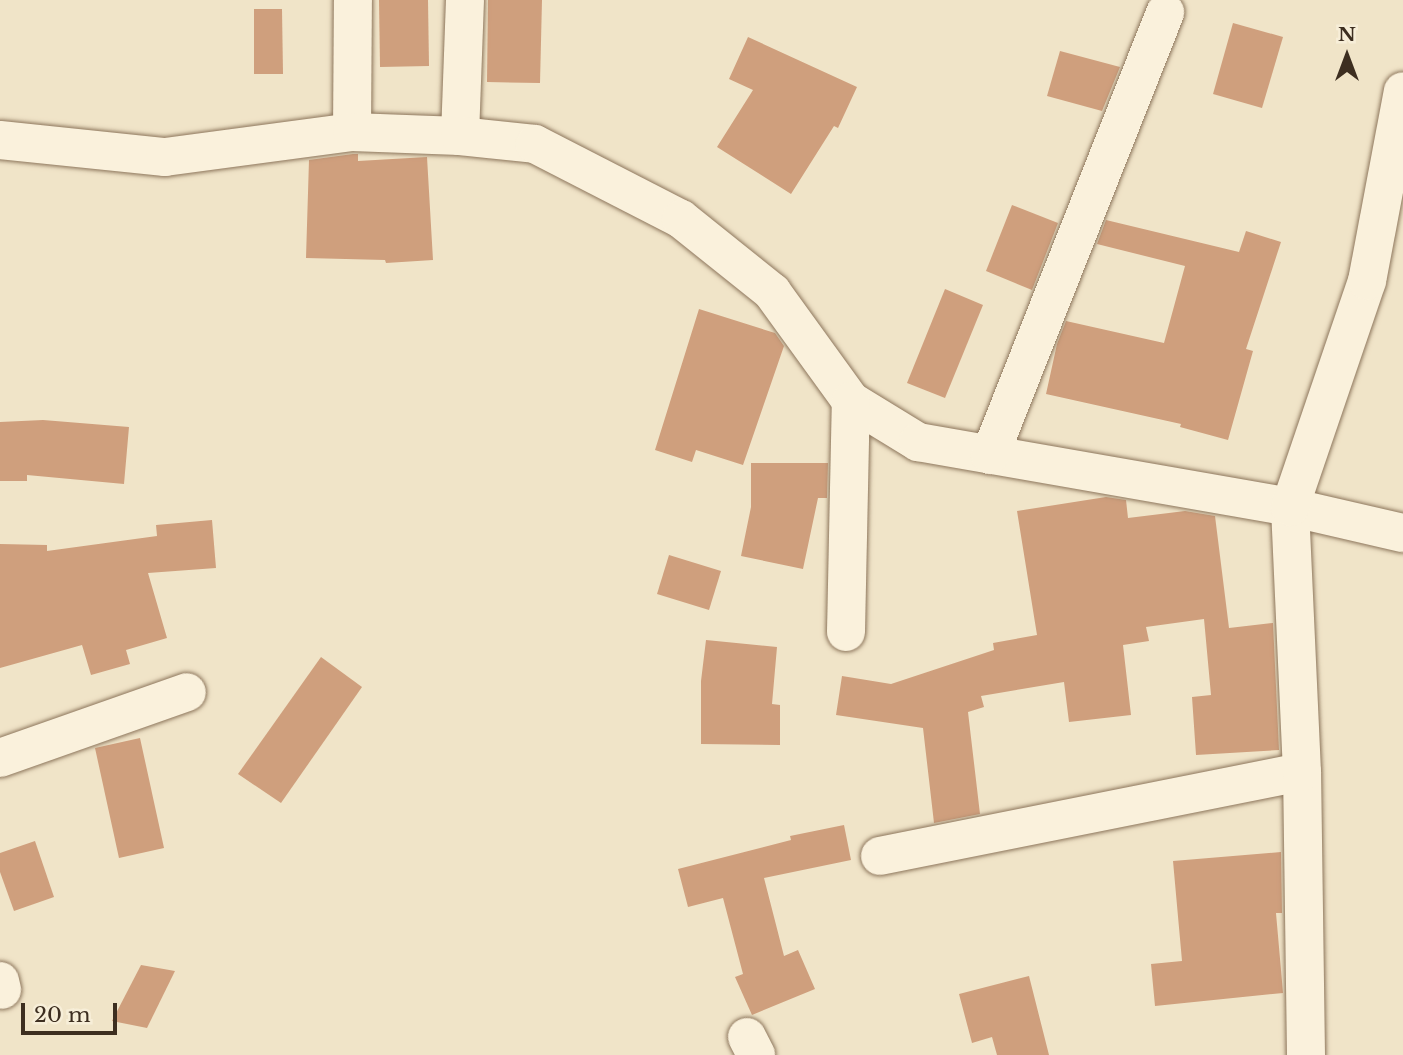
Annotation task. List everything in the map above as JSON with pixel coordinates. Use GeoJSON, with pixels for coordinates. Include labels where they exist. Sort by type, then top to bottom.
{"type":"FeatureCollection","features":[{"type":"Feature","properties":{"kind":"street"},"geometry":{"type":"LineString","coordinates":[[352,131],[353,0]]}},
{"type":"Feature","properties":{"kind":"street"},"geometry":{"type":"LineString","coordinates":[[460,136],[465,0]]}},
{"type":"Feature","properties":{"kind":"street"},"geometry":{"type":"LineString","coordinates":[[990,455],[1165,12]]}},
{"type":"Feature","properties":{"kind":"street"},"geometry":{"type":"LineString","coordinates":[[1306,1055],[1301,772],[1290,507],[1367,281],[1403,91]]}},
{"type":"Feature","properties":{"kind":"street"},"geometry":{"type":"LineString","coordinates":[[0,140],[164,157],[352,131],[460,136],[535,144],[681,219],[772,292],[851,401],[918,442],[1290,507],[1403,533]]}},
{"type":"Feature","properties":{"kind":"street"},"geometry":{"type":"LineString","coordinates":[[846,632],[851,401]]}},
{"type":"Feature","properties":{"kind":"street"},"geometry":{"type":"LineString","coordinates":[[0,758],[187,692]]}},
{"type":"Feature","properties":{"kind":"street"},"geometry":{"type":"LineString","coordinates":[[880,856],[1301,772]]}},
{"type":"Feature","properties":{"kind":"building"},"geometry":{"type":"Polygon","coordinates":[[[379,0],[428,0],[429,66],[380,67],[379,0]]]}},
{"type":"Feature","properties":{"kind":"building"},"geometry":{"type":"Polygon","coordinates":[[[488,0],[542,0],[540,83],[487,82],[488,0]]]}},
{"type":"Feature","properties":{"kind":"building"},"geometry":{"type":"Polygon","coordinates":[[[254,9],[282,9],[283,74],[254,74],[254,9]]]}},
{"type":"Feature","properties":{"kind":"building"},"geometry":{"type":"Polygon","coordinates":[[[1233,23],[1283,37],[1262,108],[1213,94],[1233,23]]]}},
{"type":"Feature","properties":{"kind":"building"},"geometry":{"type":"Polygon","coordinates":[[[748,37],[857,87],[838,128],[834,126],[791,194],[717,147],[753,90],[729,79],[748,37]]]}},
{"type":"Feature","properties":{"kind":"building"},"geometry":{"type":"Polygon","coordinates":[[[1060,51],[1120,67],[1102,111],[1047,96],[1060,51]]]}},
{"type":"Feature","properties":{"kind":"building"},"geometry":{"type":"Polygon","coordinates":[[[358,154],[358,161],[427,157],[433,260],[386,263],[385,260],[306,258],[309,160],[358,154]]]}},
{"type":"Feature","properties":{"kind":"building"},"geometry":{"type":"Polygon","coordinates":[[[1012,205],[1058,223],[1032,290],[986,271],[1012,205]]]}},
{"type":"Feature","properties":{"kind":"building"},"geometry":{"type":"Polygon","coordinates":[[[1106,220],[1239,252],[1246,231],[1281,242],[1246,349],[1253,351],[1228,440],[1180,427],[1181,424],[1046,394],[1057,344],[1066,321],[1164,343],[1185,266],[1097,244],[1106,220]]]}},
{"type":"Feature","properties":{"kind":"building"},"geometry":{"type":"Polygon","coordinates":[[[945,289],[983,305],[945,398],[907,383],[945,289]]]}},
{"type":"Feature","properties":{"kind":"building"},"geometry":{"type":"Polygon","coordinates":[[[699,309],[775,333],[784,346],[743,465],[696,450],[692,462],[655,450],[699,309]]]}},
{"type":"Feature","properties":{"kind":"building"},"geometry":{"type":"Polygon","coordinates":[[[43,420],[129,427],[124,484],[27,475],[27,481],[0,481],[0,422],[43,420]]]}},
{"type":"Feature","properties":{"kind":"building"},"geometry":{"type":"Polygon","coordinates":[[[751,463],[828,463],[827,498],[818,498],[803,569],[741,556],[751,507],[751,463]]]}},
{"type":"Feature","properties":{"kind":"building"},"geometry":{"type":"Polygon","coordinates":[[[1106,497],[1126,500],[1128,518],[1185,511],[1215,516],[1229,628],[1273,623],[1279,750],[1196,755],[1192,697],[1211,695],[1204,619],[1146,627],[1149,641],[1123,645],[1131,715],[1069,722],[1064,682],[981,696],[984,707],[968,712],[980,814],[934,823],[923,728],[836,715],[842,676],[891,684],[994,650],[993,643],[1037,635],[1017,511],[1106,497]]]}},
{"type":"Feature","properties":{"kind":"building"},"geometry":{"type":"Polygon","coordinates":[[[212,520],[216,568],[148,573],[167,638],[126,650],[130,664],[91,675],[82,645],[0,668],[0,544],[47,545],[47,551],[157,536],[156,525],[212,520]]]}},
{"type":"Feature","properties":{"kind":"building"},"geometry":{"type":"Polygon","coordinates":[[[669,555],[721,571],[709,610],[657,594],[669,555]]]}},
{"type":"Feature","properties":{"kind":"building"},"geometry":{"type":"Polygon","coordinates":[[[706,640],[777,647],[772,704],[780,705],[780,745],[701,744],[701,681],[706,640]]]}},
{"type":"Feature","properties":{"kind":"building"},"geometry":{"type":"Polygon","coordinates":[[[321,657],[362,687],[281,803],[238,774],[321,657]]]}},
{"type":"Feature","properties":{"kind":"building"},"geometry":{"type":"Polygon","coordinates":[[[140,738],[164,848],[119,858],[95,748],[140,738]]]}},
{"type":"Feature","properties":{"kind":"building"},"geometry":{"type":"Polygon","coordinates":[[[844,825],[851,860],[764,878],[784,956],[798,950],[815,989],[752,1015],[735,977],[743,974],[723,898],[688,907],[678,869],[791,840],[790,836],[844,825]]]}},
{"type":"Feature","properties":{"kind":"building"},"geometry":{"type":"Polygon","coordinates":[[[35,841],[54,897],[14,911],[0,872],[0,853],[35,841]]]}},
{"type":"Feature","properties":{"kind":"building"},"geometry":{"type":"Polygon","coordinates":[[[1281,852],[1282,913],[1276,913],[1283,993],[1155,1006],[1151,964],[1182,961],[1173,861],[1281,852]]]}},
{"type":"Feature","properties":{"kind":"building"},"geometry":{"type":"Polygon","coordinates":[[[141,965],[175,971],[147,1028],[112,1021],[141,965]]]}},
{"type":"Feature","properties":{"kind":"building"},"geometry":{"type":"Polygon","coordinates":[[[1029,976],[1049,1055],[997,1055],[992,1037],[972,1043],[959,994],[1029,976]]]}}]}
